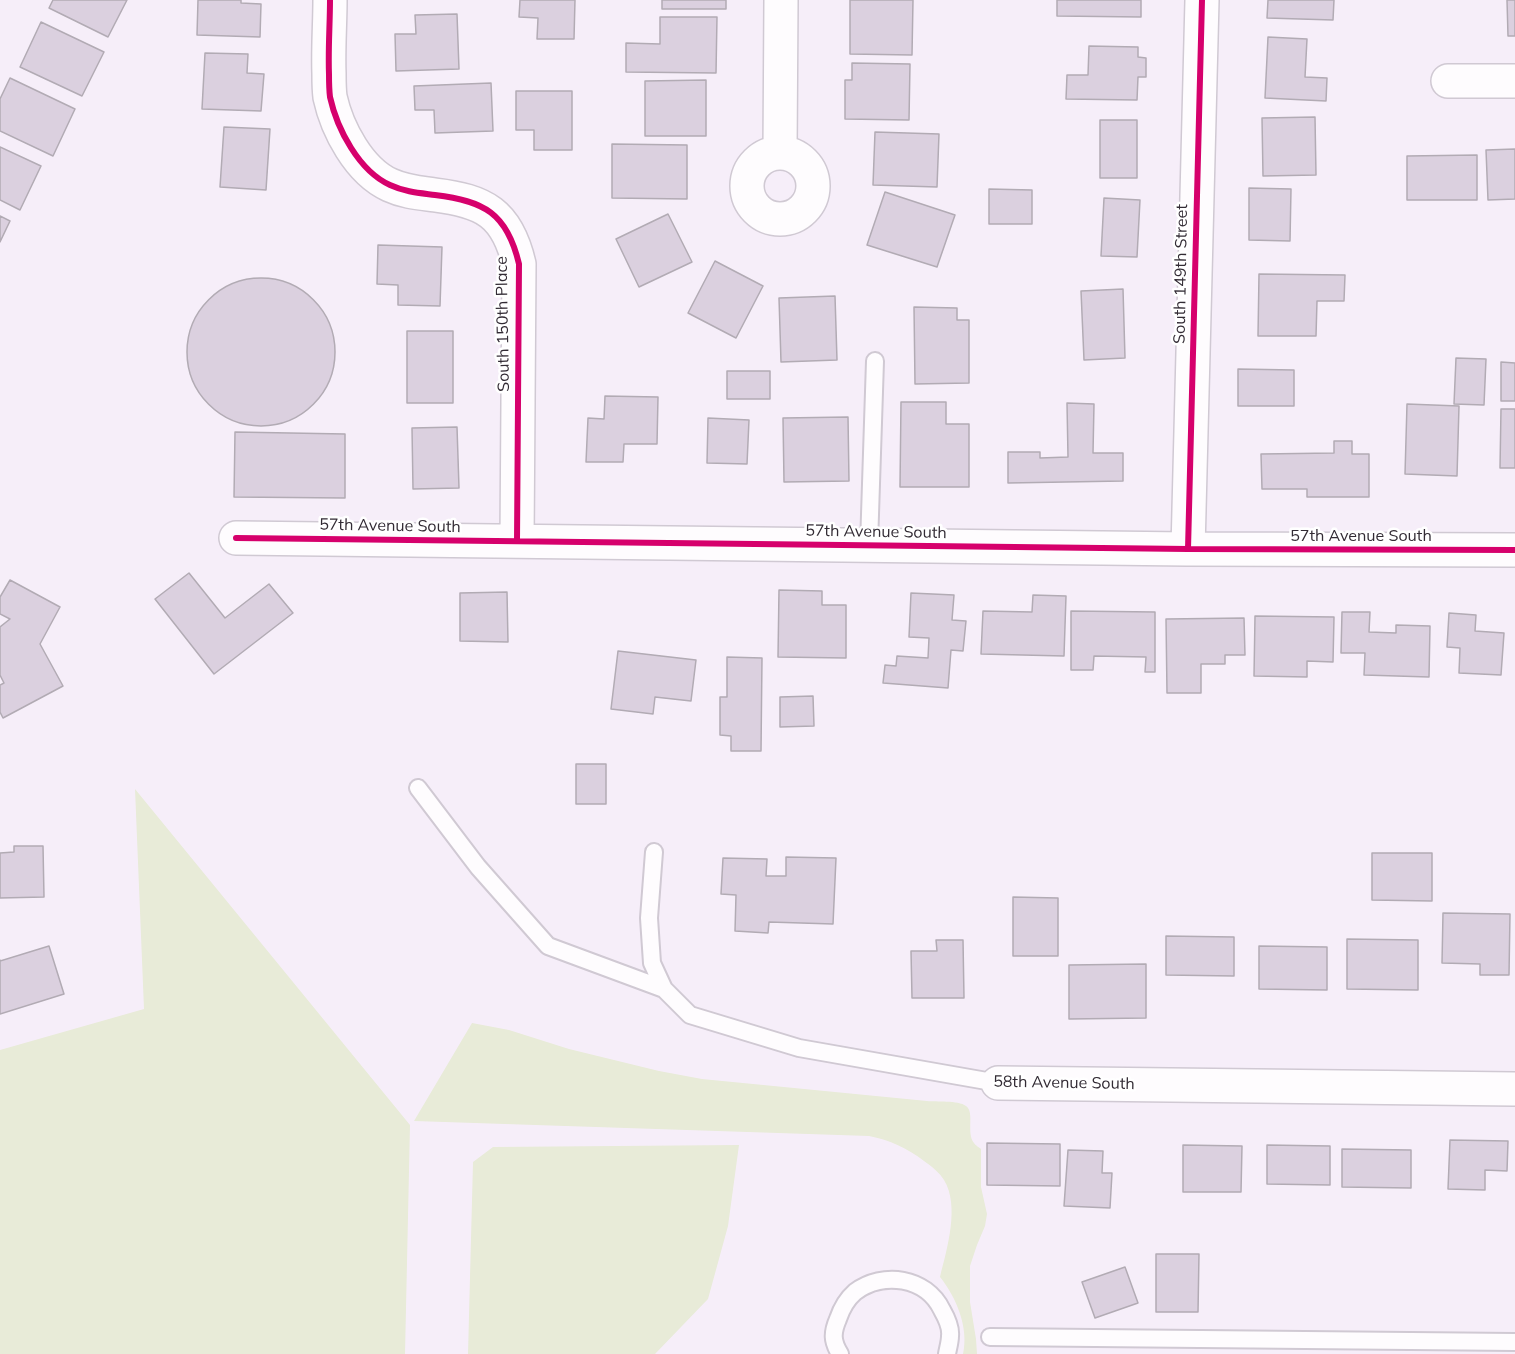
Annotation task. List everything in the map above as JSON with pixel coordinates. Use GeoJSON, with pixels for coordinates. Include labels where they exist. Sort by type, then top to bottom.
{"type":"FeatureCollection","features":[{"type":"Feature","properties":{"kind":"street","name":"South 150th Place"},"geometry":{"type":"LineString","coordinates":[[330,0],[330,94],[338,124],[353,151],[369,170],[388,184],[407,191],[458,197],[481,205],[497,217],[515,246],[519,264],[517,541]]}},
{"type":"Feature","properties":{"kind":"street"},"geometry":{"type":"LineString","coordinates":[[780,153],[781,0]]}},
{"type":"Feature","properties":{"kind":"street","name":"South 149th Street"},"geometry":{"type":"LineString","coordinates":[[1188,549],[1202,0]]}},
{"type":"Feature","properties":{"kind":"street"},"geometry":{"type":"LineString","coordinates":[[1448,81],[1515,81]]}},
{"type":"Feature","properties":{"kind":"street","name":"57th Avenue South"},"geometry":{"type":"LineString","coordinates":[[236,538],[1188,549],[1515,550]]}},
{"type":"Feature","properties":{"kind":"street","name":"58th Avenue South"},"geometry":{"type":"LineString","coordinates":[[998,1083],[1515,1089]]}},
{"type":"Feature","properties":{"kind":"lane"},"geometry":{"type":"LineString","coordinates":[[869,545],[875,362]]}},
{"type":"Feature","properties":{"kind":"lane"},"geometry":{"type":"LineString","coordinates":[[418,788],[478,867],[548,946],[664,989]]}},
{"type":"Feature","properties":{"kind":"lane","name":"58th Avenue South"},"geometry":{"type":"LineString","coordinates":[[654,852],[649,918],[652,963],[664,989],[690,1015],[799,1048],[998,1083]]}},
{"type":"Feature","properties":{"kind":"lane"},"geometry":{"type":"LineString","coordinates":[[840,1354],[835,1346],[833,1332],[841,1309],[854,1293],[874,1282],[890,1280],[907,1281],[922,1287],[937,1300],[945,1315],[951,1335],[947,1354]]}},
{"type":"Feature","properties":{"kind":"lane"},"geometry":{"type":"LineString","coordinates":[[990,1337],[1515,1342]]}},
{"type":"Feature","properties":{"kind":"green space"},"geometry":{"type":"Polygon","coordinates":[[[135,789],[410,1125],[405,1354],[0,1354],[0,1050],[144,1009],[135,789]]]}},
{"type":"Feature","properties":{"kind":"green space"},"geometry":{"type":"Polygon","coordinates":[[[472,1023],[509,1030],[569,1049],[659,1071],[702,1079],[953,1102],[966,1106],[970,1113],[972,1139],[981,1149],[981,1187],[987,1214],[985,1226],[970,1266],[970,1302],[977,1354],[963,1354],[963,1323],[956,1303],[940,1277],[951,1228],[949,1190],[940,1175],[918,1156],[891,1142],[869,1136],[414,1121],[472,1023]]]}},
{"type":"Feature","properties":{"kind":"green space"},"geometry":{"type":"Polygon","coordinates":[[[739,1145],[728,1226],[708,1299],[655,1354],[468,1354],[473,1162],[493,1147],[739,1145]]]}},
{"type":"Feature","properties":{"kind":"building"},"geometry":{"type":"Polygon","coordinates":[[[53,0],[127,0],[108,37],[49,8],[53,0]]]}},
{"type":"Feature","properties":{"kind":"building"},"geometry":{"type":"Polygon","coordinates":[[[198,0],[241,0],[241,3],[261,4],[260,37],[197,35],[198,0]]]}},
{"type":"Feature","properties":{"kind":"building"},"geometry":{"type":"Polygon","coordinates":[[[520,0],[575,0],[574,39],[537,39],[538,18],[519,17],[520,0]]]}},
{"type":"Feature","properties":{"kind":"building"},"geometry":{"type":"Polygon","coordinates":[[[662,0],[726,0],[726,9],[662,9],[662,0]]]}},
{"type":"Feature","properties":{"kind":"building"},"geometry":{"type":"Polygon","coordinates":[[[850,0],[913,0],[912,55],[850,54],[850,0]]]}},
{"type":"Feature","properties":{"kind":"building"},"geometry":{"type":"Polygon","coordinates":[[[1057,0],[1141,0],[1141,17],[1057,16],[1057,0]]]}},
{"type":"Feature","properties":{"kind":"building"},"geometry":{"type":"Polygon","coordinates":[[[1268,0],[1334,0],[1333,20],[1267,18],[1268,0]]]}},
{"type":"Feature","properties":{"kind":"building"},"geometry":{"type":"Polygon","coordinates":[[[1507,0],[1515,0],[1515,36],[1508,36],[1507,0]]]}},
{"type":"Feature","properties":{"kind":"building"},"geometry":{"type":"Polygon","coordinates":[[[457,14],[459,69],[396,71],[395,34],[416,34],[415,15],[457,14]]]}},
{"type":"Feature","properties":{"kind":"building"},"geometry":{"type":"Polygon","coordinates":[[[660,17],[717,17],[716,73],[626,72],[626,43],[660,44],[660,17]]]}},
{"type":"Feature","properties":{"kind":"building"},"geometry":{"type":"Polygon","coordinates":[[[41,22],[104,52],[82,96],[20,67],[41,22]]]}},
{"type":"Feature","properties":{"kind":"building"},"geometry":{"type":"Polygon","coordinates":[[[1268,37],[1307,39],[1305,77],[1327,78],[1326,101],[1265,98],[1268,37]]]}},
{"type":"Feature","properties":{"kind":"building"},"geometry":{"type":"Polygon","coordinates":[[[1089,46],[1138,47],[1138,57],[1146,58],[1146,77],[1138,77],[1137,100],[1066,99],[1067,75],[1088,75],[1089,46]]]}},
{"type":"Feature","properties":{"kind":"building"},"geometry":{"type":"Polygon","coordinates":[[[205,53],[248,54],[247,73],[264,74],[261,111],[202,109],[205,53]]]}},
{"type":"Feature","properties":{"kind":"building"},"geometry":{"type":"Polygon","coordinates":[[[852,63],[910,64],[909,120],[845,119],[845,80],[852,80],[852,63]]]}},
{"type":"Feature","properties":{"kind":"building"},"geometry":{"type":"Polygon","coordinates":[[[10,78],[75,109],[53,156],[0,131],[0,99],[10,78]]]}},
{"type":"Feature","properties":{"kind":"building"},"geometry":{"type":"Polygon","coordinates":[[[706,80],[706,136],[645,136],[645,81],[706,80]]]}},
{"type":"Feature","properties":{"kind":"building"},"geometry":{"type":"Polygon","coordinates":[[[491,83],[493,131],[435,133],[434,110],[415,110],[414,86],[491,83]]]}},
{"type":"Feature","properties":{"kind":"building"},"geometry":{"type":"Polygon","coordinates":[[[516,91],[572,91],[572,150],[534,150],[534,130],[516,130],[516,91]]]}},
{"type":"Feature","properties":{"kind":"building"},"geometry":{"type":"Polygon","coordinates":[[[1315,117],[1316,175],[1263,176],[1262,118],[1315,117]]]}},
{"type":"Feature","properties":{"kind":"building"},"geometry":{"type":"Polygon","coordinates":[[[1100,120],[1137,120],[1137,178],[1100,178],[1100,120]]]}},
{"type":"Feature","properties":{"kind":"building"},"geometry":{"type":"Polygon","coordinates":[[[224,127],[270,129],[266,190],[220,187],[224,127]]]}},
{"type":"Feature","properties":{"kind":"building"},"geometry":{"type":"Polygon","coordinates":[[[875,132],[939,134],[937,187],[873,185],[875,132]]]}},
{"type":"Feature","properties":{"kind":"building"},"geometry":{"type":"Polygon","coordinates":[[[612,144],[687,145],[687,199],[612,198],[612,144]]]}},
{"type":"Feature","properties":{"kind":"building"},"geometry":{"type":"Polygon","coordinates":[[[0,147],[41,166],[20,210],[0,200],[0,147]]]}},
{"type":"Feature","properties":{"kind":"building"},"geometry":{"type":"Polygon","coordinates":[[[1515,149],[1515,199],[1488,200],[1486,150],[1515,149]]]}},
{"type":"Feature","properties":{"kind":"building"},"geometry":{"type":"Polygon","coordinates":[[[1477,155],[1477,200],[1407,200],[1407,156],[1477,155]]]}},
{"type":"Feature","properties":{"kind":"building"},"geometry":{"type":"Polygon","coordinates":[[[1249,188],[1291,189],[1290,241],[1249,240],[1249,188]]]}},
{"type":"Feature","properties":{"kind":"building"},"geometry":{"type":"Polygon","coordinates":[[[989,189],[1032,190],[1032,224],[989,224],[989,189]]]}},
{"type":"Feature","properties":{"kind":"building"},"geometry":{"type":"Polygon","coordinates":[[[885,192],[955,215],[937,267],[867,245],[885,192]]]}},
{"type":"Feature","properties":{"kind":"building"},"geometry":{"type":"Polygon","coordinates":[[[1104,198],[1140,200],[1137,257],[1101,256],[1104,198]]]}},
{"type":"Feature","properties":{"kind":"building"},"geometry":{"type":"Polygon","coordinates":[[[668,214],[692,262],[639,287],[616,239],[668,214]]]}},
{"type":"Feature","properties":{"kind":"building"},"geometry":{"type":"Polygon","coordinates":[[[0,216],[10,221],[0,242],[0,216]]]}},
{"type":"Feature","properties":{"kind":"building"},"geometry":{"type":"Polygon","coordinates":[[[378,245],[442,247],[440,306],[398,305],[398,285],[377,284],[378,245]]]}},
{"type":"Feature","properties":{"kind":"building"},"geometry":{"type":"Polygon","coordinates":[[[715,261],[763,286],[736,338],[688,313],[715,261]]]}},
{"type":"Feature","properties":{"kind":"building"},"geometry":{"type":"Polygon","coordinates":[[[1259,274],[1345,275],[1344,301],[1317,301],[1316,336],[1258,336],[1259,274]]]}},
{"type":"Feature","properties":{"kind":"building"},"geometry":{"type":"Polygon","coordinates":[[[261,278],[289,284],[313,300],[329,324],[335,352],[329,380],[313,404],[289,420],[261,426],[233,420],[209,404],[193,380],[187,352],[193,324],[209,300],[233,284],[261,278]]]}},
{"type":"Feature","properties":{"kind":"building"},"geometry":{"type":"Polygon","coordinates":[[[1123,289],[1125,358],[1084,360],[1081,291],[1123,289]]]}},
{"type":"Feature","properties":{"kind":"building"},"geometry":{"type":"Polygon","coordinates":[[[835,296],[837,360],[781,362],[779,298],[835,296]]]}},
{"type":"Feature","properties":{"kind":"building"},"geometry":{"type":"Polygon","coordinates":[[[914,307],[957,308],[957,320],[969,320],[969,383],[915,384],[914,307]]]}},
{"type":"Feature","properties":{"kind":"building"},"geometry":{"type":"Polygon","coordinates":[[[407,331],[453,331],[453,403],[407,403],[407,331]]]}},
{"type":"Feature","properties":{"kind":"building"},"geometry":{"type":"Polygon","coordinates":[[[1456,358],[1486,359],[1484,405],[1454,404],[1456,358]]]}},
{"type":"Feature","properties":{"kind":"building"},"geometry":{"type":"Polygon","coordinates":[[[1501,362],[1515,363],[1515,401],[1501,401],[1501,362]]]}},
{"type":"Feature","properties":{"kind":"building"},"geometry":{"type":"Polygon","coordinates":[[[1238,369],[1294,370],[1294,406],[1238,406],[1238,369]]]}},
{"type":"Feature","properties":{"kind":"building"},"geometry":{"type":"Polygon","coordinates":[[[727,371],[770,371],[770,399],[727,399],[727,371]]]}},
{"type":"Feature","properties":{"kind":"building"},"geometry":{"type":"Polygon","coordinates":[[[605,396],[658,397],[657,444],[624,444],[623,462],[586,462],[588,418],[604,419],[605,396]]]}},
{"type":"Feature","properties":{"kind":"building"},"geometry":{"type":"Polygon","coordinates":[[[901,402],[946,402],[946,424],[969,424],[969,487],[900,487],[901,402]]]}},
{"type":"Feature","properties":{"kind":"building"},"geometry":{"type":"Polygon","coordinates":[[[1067,403],[1094,404],[1093,453],[1123,453],[1123,481],[1008,483],[1008,452],[1040,452],[1040,458],[1068,457],[1067,403]]]}},
{"type":"Feature","properties":{"kind":"building"},"geometry":{"type":"Polygon","coordinates":[[[1407,404],[1459,406],[1457,476],[1405,474],[1407,404]]]}},
{"type":"Feature","properties":{"kind":"building"},"geometry":{"type":"Polygon","coordinates":[[[1501,409],[1515,409],[1515,468],[1500,468],[1501,409]]]}},
{"type":"Feature","properties":{"kind":"building"},"geometry":{"type":"Polygon","coordinates":[[[848,417],[849,481],[784,482],[783,418],[848,417]]]}},
{"type":"Feature","properties":{"kind":"building"},"geometry":{"type":"Polygon","coordinates":[[[708,418],[749,420],[747,464],[707,463],[708,418]]]}},
{"type":"Feature","properties":{"kind":"building"},"geometry":{"type":"Polygon","coordinates":[[[457,427],[459,488],[413,489],[412,428],[457,427]]]}},
{"type":"Feature","properties":{"kind":"building"},"geometry":{"type":"Polygon","coordinates":[[[235,432],[345,434],[345,498],[234,497],[235,432]]]}},
{"type":"Feature","properties":{"kind":"building"},"geometry":{"type":"Polygon","coordinates":[[[1334,441],[1352,441],[1352,454],[1369,454],[1369,497],[1307,497],[1307,489],[1262,489],[1261,454],[1334,453],[1334,441]]]}},
{"type":"Feature","properties":{"kind":"building"},"geometry":{"type":"Polygon","coordinates":[[[189,573],[225,618],[269,584],[293,613],[214,674],[155,599],[189,573]]]}},
{"type":"Feature","properties":{"kind":"building"},"geometry":{"type":"Polygon","coordinates":[[[10,580],[60,607],[40,644],[63,686],[3,718],[0,712],[0,685],[4,683],[0,675],[0,627],[10,619],[0,614],[0,597],[10,580]]]}},
{"type":"Feature","properties":{"kind":"building"},"geometry":{"type":"Polygon","coordinates":[[[779,590],[822,591],[822,605],[846,605],[846,658],[778,657],[779,590]]]}},
{"type":"Feature","properties":{"kind":"building"},"geometry":{"type":"Polygon","coordinates":[[[507,592],[508,642],[460,641],[460,593],[507,592]]]}},
{"type":"Feature","properties":{"kind":"building"},"geometry":{"type":"Polygon","coordinates":[[[911,593],[954,595],[952,620],[966,621],[963,651],[951,650],[948,688],[883,683],[885,665],[896,666],[897,656],[928,658],[929,638],[909,637],[911,593]]]}},
{"type":"Feature","properties":{"kind":"building"},"geometry":{"type":"Polygon","coordinates":[[[1033,595],[1066,596],[1064,656],[981,654],[983,611],[1032,612],[1033,595]]]}},
{"type":"Feature","properties":{"kind":"building"},"geometry":{"type":"Polygon","coordinates":[[[1071,611],[1155,612],[1155,672],[1145,672],[1146,657],[1094,656],[1093,670],[1071,670],[1071,611]]]}},
{"type":"Feature","properties":{"kind":"building"},"geometry":{"type":"Polygon","coordinates":[[[1342,612],[1370,612],[1369,632],[1396,633],[1396,625],[1430,626],[1429,677],[1364,675],[1365,653],[1341,653],[1342,612]]]}},
{"type":"Feature","properties":{"kind":"building"},"geometry":{"type":"Polygon","coordinates":[[[1449,613],[1476,615],[1475,631],[1504,633],[1501,675],[1459,673],[1460,648],[1447,647],[1449,613]]]}},
{"type":"Feature","properties":{"kind":"building"},"geometry":{"type":"Polygon","coordinates":[[[1255,616],[1334,617],[1333,662],[1307,661],[1307,677],[1254,676],[1255,616]]]}},
{"type":"Feature","properties":{"kind":"building"},"geometry":{"type":"Polygon","coordinates":[[[1244,618],[1245,655],[1225,655],[1225,664],[1201,664],[1201,693],[1167,693],[1166,619],[1244,618]]]}},
{"type":"Feature","properties":{"kind":"building"},"geometry":{"type":"Polygon","coordinates":[[[618,651],[696,660],[691,701],[655,697],[653,714],[611,709],[618,651]]]}},
{"type":"Feature","properties":{"kind":"building"},"geometry":{"type":"Polygon","coordinates":[[[727,657],[762,658],[761,751],[731,751],[731,736],[720,735],[720,697],[727,697],[727,657]]]}},
{"type":"Feature","properties":{"kind":"building"},"geometry":{"type":"Polygon","coordinates":[[[813,696],[814,726],[780,727],[780,697],[813,696]]]}},
{"type":"Feature","properties":{"kind":"building"},"geometry":{"type":"Polygon","coordinates":[[[576,764],[606,764],[606,804],[576,804],[576,764]]]}},
{"type":"Feature","properties":{"kind":"building"},"geometry":{"type":"Polygon","coordinates":[[[14,846],[43,846],[44,897],[0,898],[0,853],[14,852],[14,846]]]}},
{"type":"Feature","properties":{"kind":"building"},"geometry":{"type":"Polygon","coordinates":[[[1372,853],[1432,853],[1432,901],[1372,900],[1372,853]]]}},
{"type":"Feature","properties":{"kind":"building"},"geometry":{"type":"Polygon","coordinates":[[[786,857],[836,858],[833,924],[769,922],[768,933],[735,931],[736,895],[721,894],[723,858],[767,859],[766,876],[786,876],[786,857]]]}},
{"type":"Feature","properties":{"kind":"building"},"geometry":{"type":"Polygon","coordinates":[[[1013,897],[1058,898],[1058,956],[1013,956],[1013,897]]]}},
{"type":"Feature","properties":{"kind":"building"},"geometry":{"type":"Polygon","coordinates":[[[1443,913],[1510,914],[1509,975],[1480,975],[1480,964],[1442,963],[1443,913]]]}},
{"type":"Feature","properties":{"kind":"building"},"geometry":{"type":"Polygon","coordinates":[[[1166,936],[1234,937],[1234,976],[1166,975],[1166,936]]]}},
{"type":"Feature","properties":{"kind":"building"},"geometry":{"type":"Polygon","coordinates":[[[1347,939],[1418,940],[1418,990],[1347,989],[1347,939]]]}},
{"type":"Feature","properties":{"kind":"building"},"geometry":{"type":"Polygon","coordinates":[[[936,940],[963,940],[964,998],[912,998],[911,951],[937,951],[936,940]]]}},
{"type":"Feature","properties":{"kind":"building"},"geometry":{"type":"Polygon","coordinates":[[[49,946],[64,994],[0,1014],[0,961],[49,946]]]}},
{"type":"Feature","properties":{"kind":"building"},"geometry":{"type":"Polygon","coordinates":[[[1259,946],[1327,947],[1327,990],[1259,989],[1259,946]]]}},
{"type":"Feature","properties":{"kind":"building"},"geometry":{"type":"Polygon","coordinates":[[[1146,964],[1146,1018],[1069,1019],[1069,965],[1146,964]]]}},
{"type":"Feature","properties":{"kind":"building"},"geometry":{"type":"Polygon","coordinates":[[[1450,1140],[1508,1141],[1507,1171],[1485,1170],[1485,1190],[1448,1189],[1450,1140]]]}},
{"type":"Feature","properties":{"kind":"building"},"geometry":{"type":"Polygon","coordinates":[[[987,1143],[1060,1144],[1060,1186],[987,1185],[987,1143]]]}},
{"type":"Feature","properties":{"kind":"building"},"geometry":{"type":"Polygon","coordinates":[[[1183,1145],[1242,1146],[1241,1192],[1183,1192],[1183,1145]]]}},
{"type":"Feature","properties":{"kind":"building"},"geometry":{"type":"Polygon","coordinates":[[[1267,1145],[1330,1146],[1330,1185],[1267,1184],[1267,1145]]]}},
{"type":"Feature","properties":{"kind":"building"},"geometry":{"type":"Polygon","coordinates":[[[1342,1149],[1411,1150],[1411,1188],[1342,1187],[1342,1149]]]}},
{"type":"Feature","properties":{"kind":"building"},"geometry":{"type":"Polygon","coordinates":[[[1068,1150],[1103,1151],[1102,1173],[1112,1173],[1110,1208],[1064,1206],[1068,1150]]]}},
{"type":"Feature","properties":{"kind":"building"},"geometry":{"type":"Polygon","coordinates":[[[1156,1254],[1199,1254],[1198,1312],[1156,1312],[1156,1254]]]}},
{"type":"Feature","properties":{"kind":"building"},"geometry":{"type":"Polygon","coordinates":[[[1125,1267],[1138,1303],[1095,1318],[1082,1282],[1125,1267]]]}},
{"type":"Feature","properties":{"kind":"cycle path"},"geometry":{"type":"LineString","coordinates":[[330,0],[330,97],[344,135],[359,159],[379,179],[390,185],[412,192],[467,201],[480,206],[500,221],[514,247],[519,264],[517,541]]}},
{"type":"Feature","properties":{"kind":"cycle path"},"geometry":{"type":"LineString","coordinates":[[1188,549],[1202,0]]}},
{"type":"Feature","properties":{"kind":"cycle path"},"geometry":{"type":"LineString","coordinates":[[236,538],[1188,549],[1515,550]]}}]}
